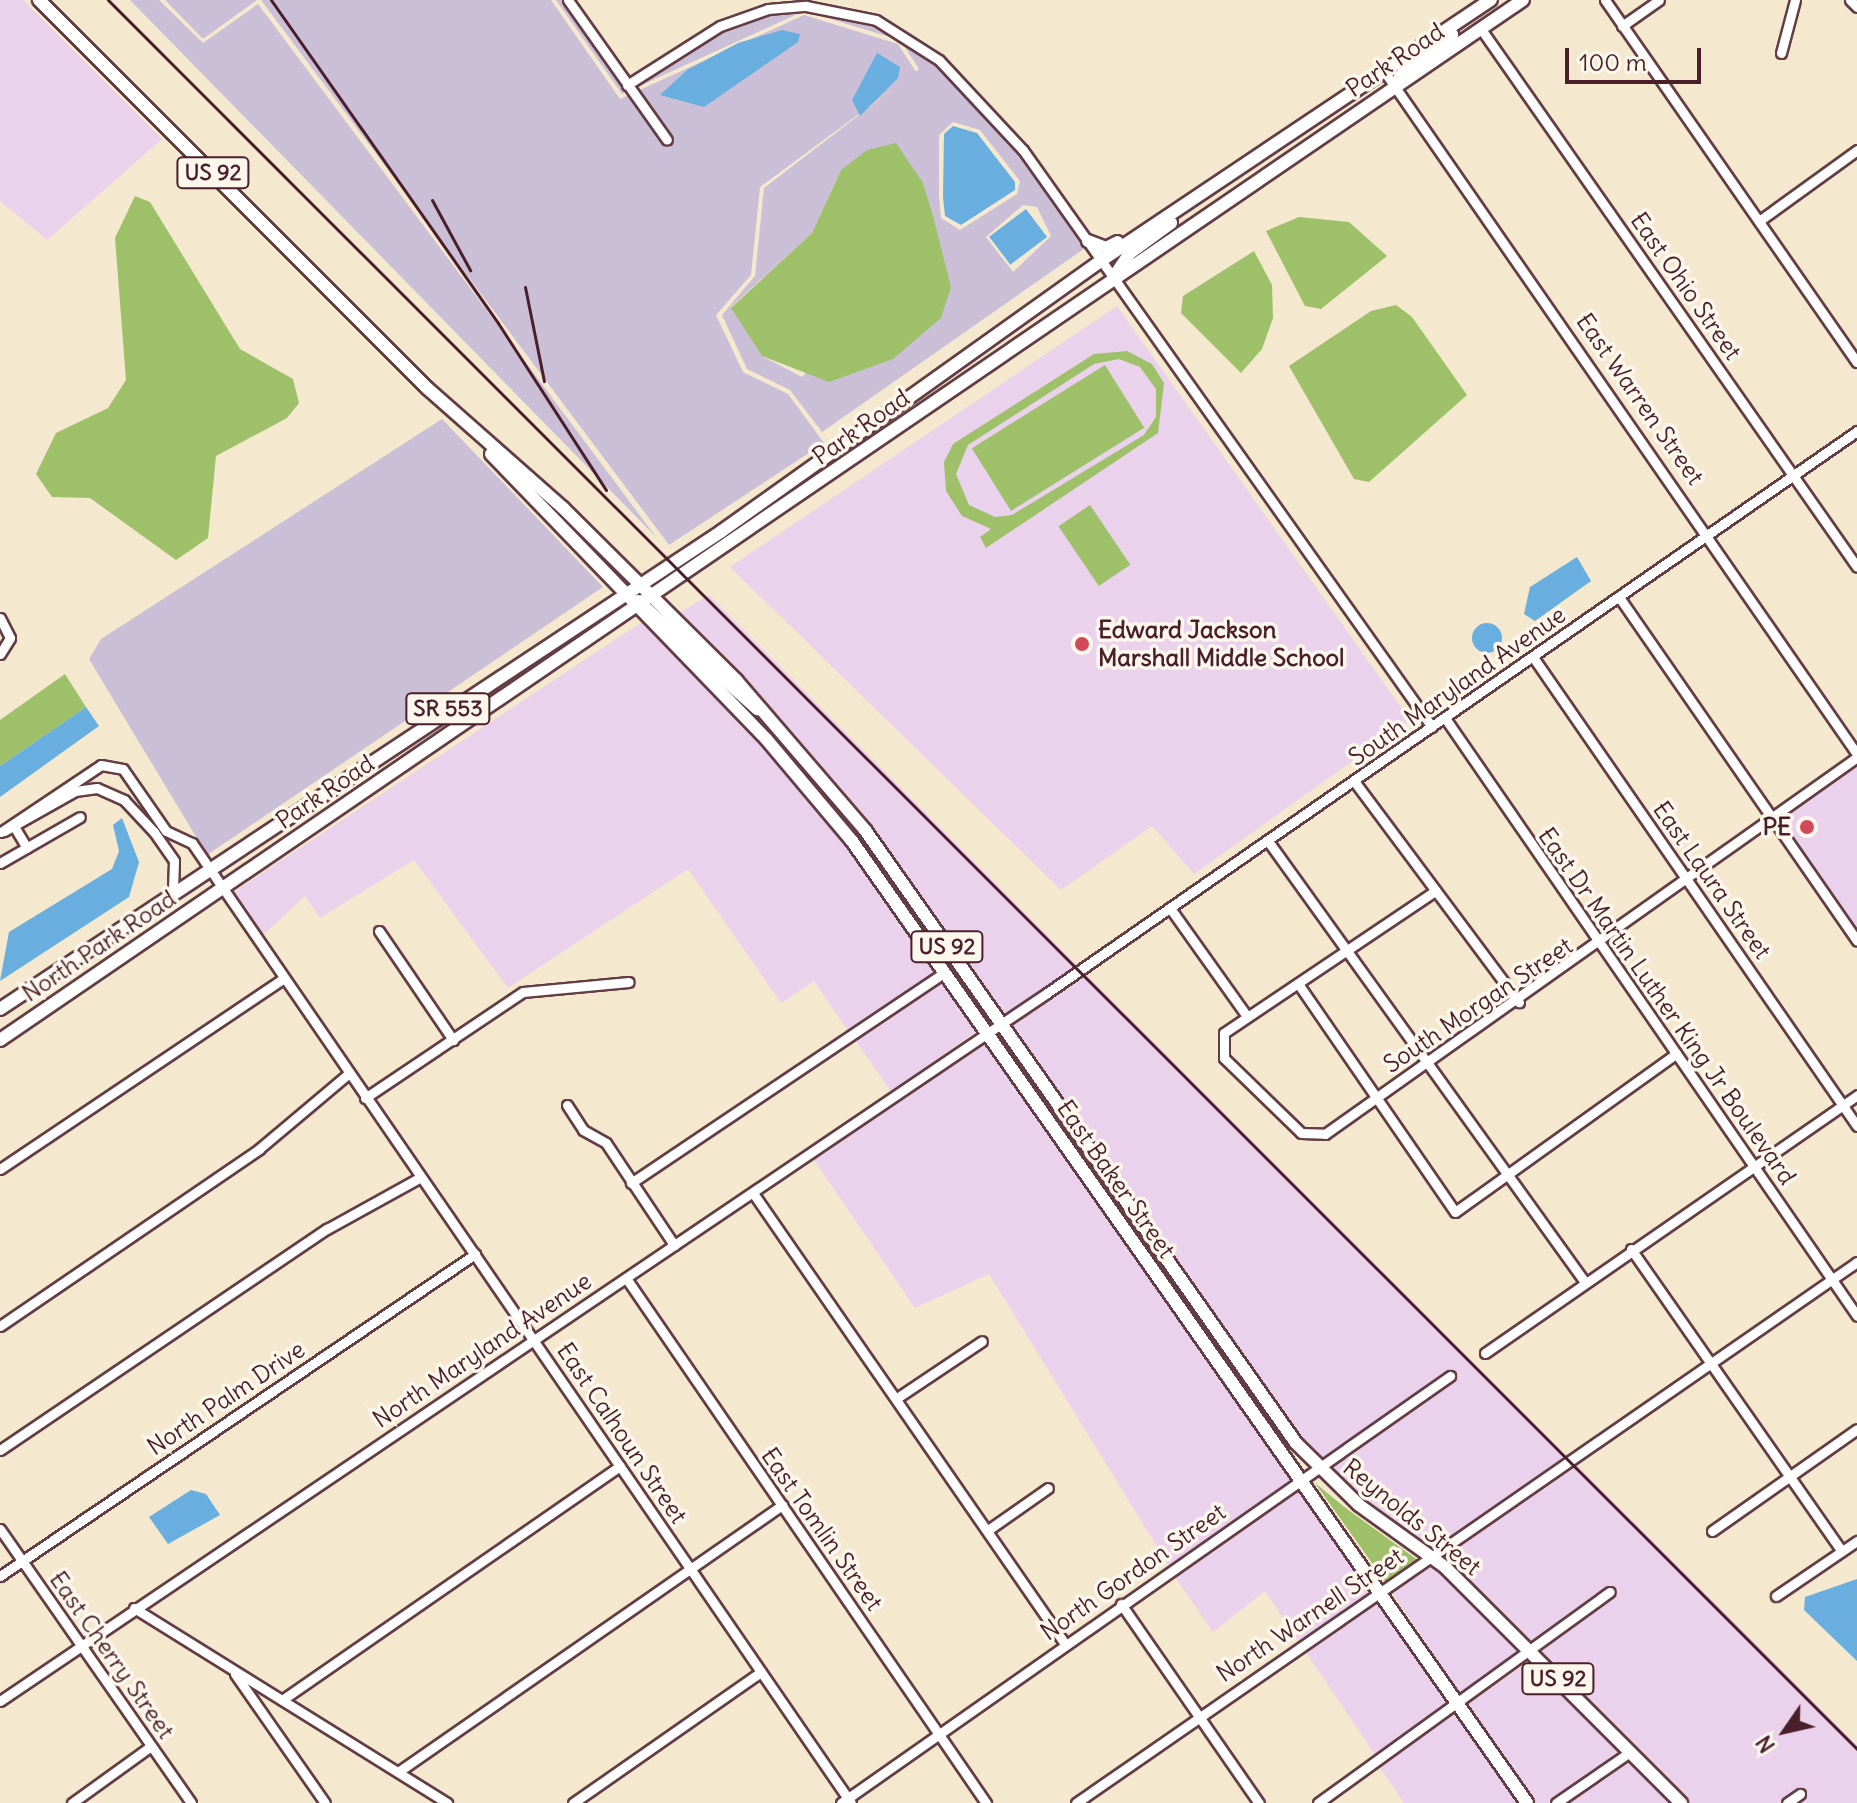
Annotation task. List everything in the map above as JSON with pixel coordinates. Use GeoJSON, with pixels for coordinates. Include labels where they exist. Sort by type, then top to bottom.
{"type":"FeatureCollection","features":[{"type":"Feature","properties":{"kind":"main road","name":"US 92"},"geometry":{"type":"LineString","coordinates":[[39,0],[465,424],[624,596],[644,602],[642,584],[465,424]]}},
{"type":"Feature","properties":{"kind":"main road","name":"Park Road"},"geometry":{"type":"LineString","coordinates":[[209,868],[642,584],[1102,260],[1492,0]]}},
{"type":"Feature","properties":{"kind":"main road"},"geometry":{"type":"LineString","coordinates":[[1394,87],[1407,66],[1492,0]]}},
{"type":"Feature","properties":{"kind":"main road","name":"Park Road"},"geometry":{"type":"LineString","coordinates":[[223,889],[1523,0]]}},
{"type":"Feature","properties":{"kind":"main road"},"geometry":{"type":"LineString","coordinates":[[1088,241],[1106,248],[1213,185]]}},
{"type":"Feature","properties":{"kind":"main road"},"geometry":{"type":"LineString","coordinates":[[1113,278],[1130,253],[1213,185]]}},
{"type":"Feature","properties":{"kind":"main road"},"geometry":{"type":"LineString","coordinates":[[995,360],[1089,286],[1102,260]]}},
{"type":"Feature","properties":{"kind":"main road","name":"East Baker Street"},"geometry":{"type":"LineString","coordinates":[[644,602],[761,710],[865,830],[1241,1367],[1318,1468]]}},
{"type":"Feature","properties":{"kind":"main road","name":"East Baker Street"},"geometry":{"type":"LineString","coordinates":[[644,602],[802,778],[945,972],[1227,1377],[1384,1591],[1527,1803]]}},
{"type":"Feature","properties":{"kind":"main road","name":"North Park Road"},"geometry":{"type":"LineString","coordinates":[[0,1009],[209,868]]}},
{"type":"Feature","properties":{"kind":"main road","name":"North Park Road"},"geometry":{"type":"LineString","coordinates":[[0,1040],[223,889]]}},
{"type":"Feature","properties":{"kind":"main road","name":"Reynolds Street"},"geometry":{"type":"LineString","coordinates":[[1318,1468],[1433,1557],[1681,1803]]}},
{"type":"Feature","properties":{"kind":"street"},"geometry":{"type":"LineString","coordinates":[[568,0],[667,140]]}},
{"type":"Feature","properties":{"kind":"street"},"geometry":{"type":"LineString","coordinates":[[1605,0],[1857,362]]}},
{"type":"Feature","properties":{"kind":"street"},"geometry":{"type":"LineString","coordinates":[[1622,26],[1659,0]]}},
{"type":"Feature","properties":{"kind":"street"},"geometry":{"type":"LineString","coordinates":[[1781,53],[1795,0]]}},
{"type":"Feature","properties":{"kind":"street"},"geometry":{"type":"LineString","coordinates":[[627,85],[720,26],[768,9],[806,6],[876,20],[939,60],[989,109],[1088,241],[1432,727]]}},
{"type":"Feature","properties":{"kind":"street","name":"East Ohio Street"},"geometry":{"type":"LineString","coordinates":[[1481,29],[1857,567]]}},
{"type":"Feature","properties":{"kind":"street","name":"East Warren Street"},"geometry":{"type":"LineString","coordinates":[[1384,71],[1857,756]]}},
{"type":"Feature","properties":{"kind":"street"},"geometry":{"type":"LineString","coordinates":[[1759,221],[1857,150]]}},
{"type":"Feature","properties":{"kind":"street","name":"South Maryland Avenue"},"geometry":{"type":"LineString","coordinates":[[1001,1024],[1857,431]]}},
{"type":"Feature","properties":{"kind":"street"},"geometry":{"type":"LineString","coordinates":[[1619,597],[1857,941]]}},
{"type":"Feature","properties":{"kind":"street"},"geometry":{"type":"LineString","coordinates":[[0,618],[10,638],[0,654]]}},
{"type":"Feature","properties":{"kind":"street","name":"East Laura Street"},"geometry":{"type":"LineString","coordinates":[[1533,657],[1857,1126]]}},
{"type":"Feature","properties":{"kind":"street","name":"East Dr Martin Luther King Jr Boulevard"},"geometry":{"type":"LineString","coordinates":[[1445,718],[1857,1316]]}},
{"type":"Feature","properties":{"kind":"street","name":"South Morgan Street"},"geometry":{"type":"LineString","coordinates":[[1246,1015],[1219,1046],[1301,1133],[1311,1136],[1376,1099],[1519,1002],[1857,756]]}},
{"type":"Feature","properties":{"kind":"street"},"geometry":{"type":"LineString","coordinates":[[0,832],[74,780],[101,765],[123,769],[138,788],[174,861],[173,893]]}},
{"type":"Feature","properties":{"kind":"street"},"geometry":{"type":"LineString","coordinates":[[74,780],[80,790]]}},
{"type":"Feature","properties":{"kind":"street"},"geometry":{"type":"LineString","coordinates":[[1354,781],[1519,1002]]}},
{"type":"Feature","properties":{"kind":"street"},"geometry":{"type":"LineString","coordinates":[[0,832],[15,828],[80,790],[97,788],[125,801],[162,834]]}},
{"type":"Feature","properties":{"kind":"street"},"geometry":{"type":"LineString","coordinates":[[125,801],[138,788]]}},
{"type":"Feature","properties":{"kind":"street"},"geometry":{"type":"LineString","coordinates":[[0,863],[80,817]]}},
{"type":"Feature","properties":{"kind":"street"},"geometry":{"type":"LineString","coordinates":[[15,828],[27,848]]}},
{"type":"Feature","properties":{"kind":"street","name":"East Calhoun Street"},"geometry":{"type":"LineString","coordinates":[[162,834],[192,843],[847,1801]]}},
{"type":"Feature","properties":{"kind":"street"},"geometry":{"type":"LineString","coordinates":[[1268,841],[1584,1281]]}},
{"type":"Feature","properties":{"kind":"street"},"geometry":{"type":"LineString","coordinates":[[1170,908],[1246,1015],[1299,985],[1435,891]]}},
{"type":"Feature","properties":{"kind":"street"},"geometry":{"type":"LineString","coordinates":[[379,931],[453,1040]]}},
{"type":"Feature","properties":{"kind":"street"},"geometry":{"type":"LineString","coordinates":[[631,1183],[945,972]]}},
{"type":"Feature","properties":{"kind":"street"},"geometry":{"type":"LineString","coordinates":[[0,1169],[283,979]]}},
{"type":"Feature","properties":{"kind":"street"},"geometry":{"type":"LineString","coordinates":[[365,1098],[523,992],[629,982]]}},
{"type":"Feature","properties":{"kind":"street"},"geometry":{"type":"LineString","coordinates":[[1299,985],[1455,1212],[1676,1054]]}},
{"type":"Feature","properties":{"kind":"street","name":"North Maryland Avenue"},"geometry":{"type":"LineString","coordinates":[[0,1701],[753,1193],[986,1031],[1001,1024]]}},
{"type":"Feature","properties":{"kind":"street"},"geometry":{"type":"LineString","coordinates":[[0,1326],[259,1149],[348,1074]]}},
{"type":"Feature","properties":{"kind":"street"},"geometry":{"type":"LineString","coordinates":[[1485,1353],[1584,1281],[1857,1095]]}},
{"type":"Feature","properties":{"kind":"street"},"geometry":{"type":"LineString","coordinates":[[567,1105],[583,1130],[606,1143],[674,1245]]}},
{"type":"Feature","properties":{"kind":"street"},"geometry":{"type":"LineString","coordinates":[[1063,1141],[1077,1131]]}},
{"type":"Feature","properties":{"kind":"street"},"geometry":{"type":"LineString","coordinates":[[0,1450],[327,1229],[421,1177]]}},
{"type":"Feature","properties":{"kind":"street"},"geometry":{"type":"LineString","coordinates":[[753,1193],[1065,1644]]}},
{"type":"Feature","properties":{"kind":"street"},"geometry":{"type":"LineString","coordinates":[[1631,1249],[1709,1365],[1842,1551]]}},
{"type":"Feature","properties":{"kind":"street","name":"North Palm Drive"},"geometry":{"type":"LineString","coordinates":[[0,1576],[475,1254]]}},
{"type":"Feature","properties":{"kind":"street"},"geometry":{"type":"LineString","coordinates":[[1151,1268],[1165,1258]]}},
{"type":"Feature","properties":{"kind":"street","name":"North Warnell Street"},"geometry":{"type":"LineString","coordinates":[[1076,1803],[1199,1714],[1384,1591],[1857,1262]]}},
{"type":"Feature","properties":{"kind":"street","name":"East Tomlin Street"},"geometry":{"type":"LineString","coordinates":[[626,1278],[986,1803]]}},
{"type":"Feature","properties":{"kind":"street"},"geometry":{"type":"LineString","coordinates":[[897,1398],[982,1341]]}},
{"type":"Feature","properties":{"kind":"street"},"geometry":{"type":"LineString","coordinates":[[1227,1377],[1241,1367]]}},
{"type":"Feature","properties":{"kind":"street","name":"North Gordon Street"},"geometry":{"type":"LineString","coordinates":[[847,1801],[1121,1604],[1450,1376]]}},
{"type":"Feature","properties":{"kind":"street"},"geometry":{"type":"LineString","coordinates":[[1712,1531],[1857,1429]]}},
{"type":"Feature","properties":{"kind":"street"},"geometry":{"type":"LineString","coordinates":[[282,1700],[620,1466]]}},
{"type":"Feature","properties":{"kind":"street"},"geometry":{"type":"LineString","coordinates":[[988,1530],[1048,1488]]}},
{"type":"Feature","properties":{"kind":"street"},"geometry":{"type":"LineString","coordinates":[[398,1772],[782,1505]]}},
{"type":"Feature","properties":{"kind":"street","name":"East Cherry Street"},"geometry":{"type":"LineString","coordinates":[[0,1529],[191,1803]]}},
{"type":"Feature","properties":{"kind":"street"},"geometry":{"type":"LineString","coordinates":[[1776,1596],[1857,1541]]}},
{"type":"Feature","properties":{"kind":"street"},"geometry":{"type":"LineString","coordinates":[[1318,1803],[1532,1654],[1610,1592]]}},
{"type":"Feature","properties":{"kind":"street"},"geometry":{"type":"LineString","coordinates":[[1121,1604],[1259,1803]]}},
{"type":"Feature","properties":{"kind":"street"},"geometry":{"type":"LineString","coordinates":[[134,1608],[447,1803]]}},
{"type":"Feature","properties":{"kind":"street"},"geometry":{"type":"LineString","coordinates":[[231,1669],[325,1803]]}},
{"type":"Feature","properties":{"kind":"street"},"geometry":{"type":"LineString","coordinates":[[573,1803],[761,1672]]}},
{"type":"Feature","properties":{"kind":"street"},"geometry":{"type":"LineString","coordinates":[[72,1803],[151,1746]]}},
{"type":"Feature","properties":{"kind":"street"},"geometry":{"type":"LineString","coordinates":[[1556,1803],[1630,1752]]}},
{"type":"Feature","properties":{"kind":"street"},"geometry":{"type":"LineString","coordinates":[[1787,1803],[1800,1794]]}},
{"type":"Feature","properties":{"kind":"shaded area"},"geometry":{"type":"Polygon","coordinates":[[[0,0],[23,0],[162,139],[47,240],[0,201],[0,0]]]}},
{"type":"Feature","properties":{"kind":"shaded area"},"geometry":{"type":"Polygon","coordinates":[[[130,0],[159,0],[203,43],[258,4],[656,537],[130,0]]]}},
{"type":"Feature","properties":{"kind":"shaded area"},"geometry":{"type":"Polygon","coordinates":[[[165,0],[257,0],[203,39],[165,0]]]}},
{"type":"Feature","properties":{"kind":"shaded area"},"geometry":{"type":"Polygon","coordinates":[[[261,0],[551,0],[620,99],[804,15],[898,44],[916,72],[760,187],[751,275],[716,315],[743,372],[788,394],[824,443],[669,545],[261,0]]]}},
{"type":"Feature","properties":{"kind":"shaded area"},"geometry":{"type":"Polygon","coordinates":[[[556,0],[569,0],[627,88],[721,27],[771,10],[829,7],[883,20],[957,75],[1048,175],[1088,246],[822,432],[790,390],[747,369],[722,315],[755,276],[764,188],[919,69],[900,40],[804,11],[622,94],[556,0]],[[953,122],[939,135],[939,197],[941,218],[960,230],[1017,194],[1020,181],[980,130],[953,122]],[[841,170],[812,233],[731,307],[762,356],[802,377],[937,238],[923,183],[841,170]],[[1023,205],[986,237],[1013,272],[1051,236],[1037,207],[1023,205]]]}},
{"type":"Feature","properties":{"kind":"shaded area","name":"Edward Jackson Marshall Middle School"},"geometry":{"type":"Polygon","coordinates":[[[1117,306],[1410,720],[1194,874],[1152,826],[1061,890],[730,567],[1117,306]]]}},
{"type":"Feature","properties":{"kind":"shaded area"},"geometry":{"type":"Polygon","coordinates":[[[442,419],[603,587],[207,855],[89,659],[101,639],[442,419]]]}},
{"type":"Feature","properties":{"kind":"shaded area"},"geometry":{"type":"Polygon","coordinates":[[[709,595],[1078,966],[1003,1017],[843,793],[679,613],[709,595]]]}},
{"type":"Feature","properties":{"kind":"shaded area"},"geometry":{"type":"Polygon","coordinates":[[[642,622],[763,743],[848,844],[938,971],[848,1031],[814,981],[781,1003],[688,869],[508,988],[414,860],[320,918],[305,896],[261,937],[232,893],[642,622]]]}},
{"type":"Feature","properties":{"kind":"shaded area"},"geometry":{"type":"Polygon","coordinates":[[[742,706],[758,714],[861,833],[994,1022],[989,1025],[832,806],[742,706]]]}},
{"type":"Feature","properties":{"kind":"shaded area"},"geometry":{"type":"Polygon","coordinates":[[[1857,757],[1857,941],[1771,818],[1857,757]]]}},
{"type":"Feature","properties":{"kind":"shaded area"},"geometry":{"type":"Polygon","coordinates":[[[1085,973],[1568,1457],[1434,1550],[1326,1468],[1457,1377],[1451,1370],[1319,1461],[1008,1025],[1085,973]]]}},
{"type":"Feature","properties":{"kind":"shaded area"},"geometry":{"type":"Polygon","coordinates":[[[943,979],[979,1030],[891,1091],[855,1040],[943,979]]]}},
{"type":"Feature","properties":{"kind":"shaded area"},"geometry":{"type":"Polygon","coordinates":[[[985,1038],[1295,1478],[1169,1566],[989,1274],[915,1308],[812,1157],[985,1038]]]}},
{"type":"Feature","properties":{"kind":"shaded area"},"geometry":{"type":"Polygon","coordinates":[[[1575,1463],[1857,1745],[1857,1803],[1795,1803],[1807,1795],[1801,1787],[1779,1803],[1689,1803],[1539,1654],[1617,1592],[1611,1585],[1533,1647],[1441,1557],[1575,1463]]]}},
{"type":"Feature","properties":{"kind":"shaded area"},"geometry":{"type":"Polygon","coordinates":[[[1301,1486],[1377,1590],[1299,1642],[1265,1591],[1213,1632],[1173,1574],[1301,1486]]]}},
{"type":"Feature","properties":{"kind":"shaded area"},"geometry":{"type":"Polygon","coordinates":[[[1432,1563],[1524,1654],[1461,1696],[1391,1591],[1432,1563]]]}},
{"type":"Feature","properties":{"kind":"shaded area"},"geometry":{"type":"Polygon","coordinates":[[[1382,1597],[1453,1702],[1375,1755],[1304,1650],[1382,1597]]]}},
{"type":"Feature","properties":{"kind":"shaded area"},"geometry":{"type":"Polygon","coordinates":[[[1531,1660],[1622,1751],[1548,1803],[1533,1803],[1467,1704],[1531,1660]]]}},
{"type":"Feature","properties":{"kind":"shaded area"},"geometry":{"type":"Polygon","coordinates":[[[1458,1710],[1521,1803],[1404,1803],[1379,1766],[1458,1710]]]}},
{"type":"Feature","properties":{"kind":"shaded area"},"geometry":{"type":"Polygon","coordinates":[[[1629,1758],[1674,1803],[1564,1803],[1629,1758]]]}},
{"type":"Feature","properties":{"kind":"green space"},"geometry":{"type":"Polygon","coordinates":[[[896,143],[923,183],[933,216],[951,287],[941,318],[893,359],[829,382],[762,356],[731,308],[812,233],[841,170],[867,150],[896,143]]]}},
{"type":"Feature","properties":{"kind":"green space"},"geometry":{"type":"Polygon","coordinates":[[[135,196],[150,202],[240,349],[293,379],[299,403],[287,418],[216,456],[208,538],[176,560],[90,498],[52,497],[36,474],[56,433],[108,408],[126,380],[115,238],[135,196]]]}},
{"type":"Feature","properties":{"kind":"green space"},"geometry":{"type":"Polygon","coordinates":[[[1299,217],[1349,222],[1387,256],[1321,309],[1305,306],[1266,231],[1299,217]]]}},
{"type":"Feature","properties":{"kind":"green space"},"geometry":{"type":"Polygon","coordinates":[[[1254,251],[1272,285],[1273,318],[1262,349],[1241,373],[1181,313],[1183,296],[1254,251]]]}},
{"type":"Feature","properties":{"kind":"green space"},"geometry":{"type":"Polygon","coordinates":[[[1396,305],[1412,317],[1467,395],[1369,482],[1354,479],[1289,366],[1371,311],[1396,305]]]}},
{"type":"Feature","properties":{"kind":"green space"},"geometry":{"type":"Polygon","coordinates":[[[1127,351],[1152,364],[1164,383],[1158,433],[986,548],[980,537],[991,529],[962,516],[946,491],[944,462],[953,444],[1094,354],[1127,351]],[[1119,359],[1094,364],[968,445],[956,474],[969,505],[995,517],[1012,515],[1144,435],[1156,417],[1156,389],[1140,367],[1119,359]]]}},
{"type":"Feature","properties":{"kind":"green space"},"geometry":{"type":"Polygon","coordinates":[[[1105,365],[1144,428],[1011,511],[972,448],[1105,365]]]}},
{"type":"Feature","properties":{"kind":"green space"},"geometry":{"type":"Polygon","coordinates":[[[1090,505],[1130,565],[1099,586],[1058,526],[1090,505]]]}},
{"type":"Feature","properties":{"kind":"green space"},"geometry":{"type":"Polygon","coordinates":[[[65,674],[86,707],[0,766],[0,720],[65,674]]]}},
{"type":"Feature","properties":{"kind":"green space"},"geometry":{"type":"Polygon","coordinates":[[[1315,1483],[1347,1509],[1419,1561],[1387,1584],[1315,1483]]]}},
{"type":"Feature","properties":{"kind":"water"},"geometry":{"type":"Polygon","coordinates":[[[782,30],[800,34],[798,42],[704,107],[660,95],[687,70],[738,43],[782,30]]]}},
{"type":"Feature","properties":{"kind":"water"},"geometry":{"type":"Polygon","coordinates":[[[877,53],[900,67],[898,78],[860,116],[852,100],[877,53]]]}},
{"type":"Feature","properties":{"kind":"water"},"geometry":{"type":"Polygon","coordinates":[[[953,126],[977,133],[1015,182],[1015,190],[961,225],[945,216],[943,197],[944,134],[953,126]]]}},
{"type":"Feature","properties":{"kind":"water"},"geometry":{"type":"Polygon","coordinates":[[[1026,209],[1047,237],[1010,265],[989,237],[1026,209]]]}},
{"type":"Feature","properties":{"kind":"water"},"geometry":{"type":"Polygon","coordinates":[[[1577,557],[1591,581],[1535,621],[1524,614],[1530,587],[1577,557]]]}},
{"type":"Feature","properties":{"kind":"water"},"geometry":{"type":"Polygon","coordinates":[[[1487,623],[1497,628],[1502,638],[1497,648],[1487,653],[1477,648],[1472,638],[1477,628],[1487,623]]]}},
{"type":"Feature","properties":{"kind":"water"},"geometry":{"type":"Polygon","coordinates":[[[86,707],[99,726],[0,797],[0,766],[86,707]]]}},
{"type":"Feature","properties":{"kind":"water"},"geometry":{"type":"Polygon","coordinates":[[[122,818],[139,862],[129,897],[0,981],[9,932],[112,869],[119,851],[113,825],[122,818]]]}},
{"type":"Feature","properties":{"kind":"water"},"geometry":{"type":"Polygon","coordinates":[[[191,1490],[206,1494],[220,1515],[168,1544],[149,1517],[191,1490]]]}},
{"type":"Feature","properties":{"kind":"water"},"geometry":{"type":"Polygon","coordinates":[[[1857,1579],[1857,1661],[1804,1610],[1805,1597],[1857,1579]]]}},
{"type":"Feature","properties":{"kind":"railway"},"geometry":{"type":"LineString","coordinates":[[108,0],[1857,1749]]}},
{"type":"Feature","properties":{"kind":"railway"},"geometry":{"type":"LineString","coordinates":[[271,0],[498,323],[606,490]]}},
{"type":"Feature","properties":{"kind":"railway"},"geometry":{"type":"LineString","coordinates":[[432,200],[470,270]]}},
{"type":"Feature","properties":{"kind":"railway"},"geometry":{"type":"LineString","coordinates":[[525,287],[544,381]]}},
{"type":"Feature","properties":{"kind":"place","name":"Edward Jackson Marshall Middle School"},"geometry":{"type":"Point","coordinates":[1082,644]}},
{"type":"Feature","properties":{"kind":"place","name":"PE"},"geometry":{"type":"Point","coordinates":[1807,827]}}]}
